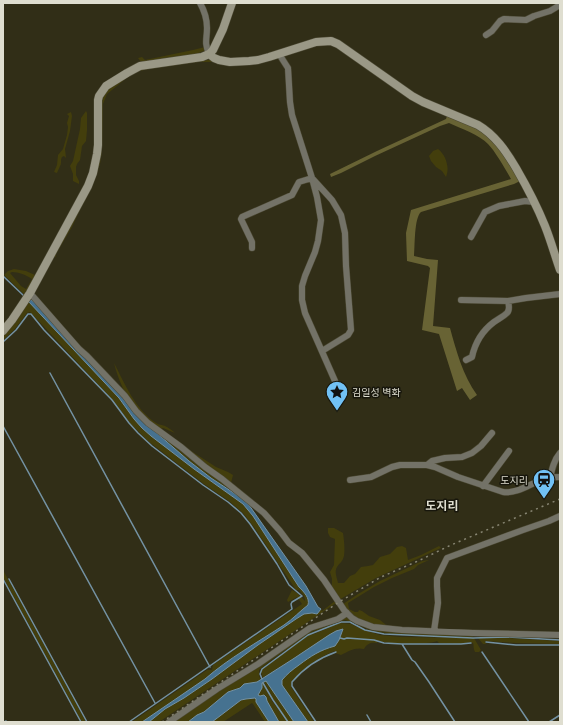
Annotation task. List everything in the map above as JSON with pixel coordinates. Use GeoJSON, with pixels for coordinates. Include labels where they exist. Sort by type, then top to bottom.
{"type":"FeatureCollection","features":[{"type":"Feature","properties":{"kind":"street"},"geometry":{"type":"LineString","coordinates":[[200,3],[204,10],[207,26],[205,46],[209,54],[214,58],[230,62],[258,60],[316,42],[331,41],[338,44],[412,96],[423,102],[478,124],[486,129],[494,136],[508,155],[524,182],[545,227],[560,270]]}},
{"type":"Feature","properties":{"kind":"street"},"geometry":{"type":"LineString","coordinates":[[3,331],[30,293],[91,180],[98,145],[99,96],[106,86],[140,66],[202,57],[209,54],[216,45],[230,5]]}},
{"type":"Feature","properties":{"kind":"street"},"geometry":{"type":"LineString","coordinates":[[486,35],[492,32],[500,21],[504,19],[526,20],[550,11],[560,5]]}},
{"type":"Feature","properties":{"kind":"street"},"geometry":{"type":"LineString","coordinates":[[279,54],[288,68],[292,115],[312,178],[321,220],[315,252],[302,286],[302,300],[305,313],[335,381]]}},
{"type":"Feature","properties":{"kind":"street"},"geometry":{"type":"LineString","coordinates":[[252,248],[252,242],[241,219],[242,217],[292,195],[298,182],[312,178]]}},
{"type":"Feature","properties":{"kind":"street"},"geometry":{"type":"LineString","coordinates":[[312,178],[332,200],[341,216],[345,233],[351,330],[348,335],[322,352]]}},
{"type":"Feature","properties":{"kind":"street"},"geometry":{"type":"LineString","coordinates":[[471,237],[485,212],[499,206],[525,201],[534,202]]}},
{"type":"Feature","properties":{"kind":"street"},"geometry":{"type":"LineString","coordinates":[[30,293],[79,349],[125,396],[142,418],[233,487],[264,513],[289,543],[302,553],[324,580],[347,613],[357,621],[373,627],[402,630],[560,635]]}},
{"type":"Feature","properties":{"kind":"street"},"geometry":{"type":"LineString","coordinates":[[460,300],[508,301],[560,294]]}},
{"type":"Feature","properties":{"kind":"street"},"geometry":{"type":"LineString","coordinates":[[466,360],[472,357],[475,345],[482,335],[492,324],[508,313],[508,301]]}},
{"type":"Feature","properties":{"kind":"street"},"geometry":{"type":"LineString","coordinates":[[427,465],[432,460],[462,456],[472,453],[492,433]]}},
{"type":"Feature","properties":{"kind":"street"},"geometry":{"type":"LineString","coordinates":[[483,486],[509,451]]}},
{"type":"Feature","properties":{"kind":"street"},"geometry":{"type":"LineString","coordinates":[[550,478],[552,468],[557,456],[560,453]]}},
{"type":"Feature","properties":{"kind":"street"},"geometry":{"type":"LineString","coordinates":[[350,480],[371,477],[400,465],[427,465],[483,486],[511,493],[550,478],[560,477]]}},
{"type":"Feature","properties":{"kind":"street"},"geometry":{"type":"LineString","coordinates":[[434,631],[438,603],[437,578],[447,558],[560,516]]}},
{"type":"Feature","properties":{"kind":"street"},"geometry":{"type":"LineString","coordinates":[[169,722],[310,628],[338,619],[347,613]]}},
{"type":"Feature","properties":{"kind":"shaded area"},"geometry":{"type":"Polygon","coordinates":[[[205,47],[206,50],[193,55],[141,62],[138,58],[142,57],[145,60],[205,47]]]}},
{"type":"Feature","properties":{"kind":"shaded area"},"geometry":{"type":"Polygon","coordinates":[[[198,60],[217,60],[216,62],[198,62],[139,71],[127,77],[107,94],[103,104],[102,151],[100,164],[91,189],[72,227],[56,254],[56,257],[54,256],[90,190],[99,104],[106,88],[137,69],[198,60]]]}},
{"type":"Feature","properties":{"kind":"shaded area"},"geometry":{"type":"Polygon","coordinates":[[[86,111],[86,141],[82,146],[80,160],[76,167],[76,175],[79,184],[73,181],[73,174],[70,166],[73,161],[81,118],[86,111]]]}},
{"type":"Feature","properties":{"kind":"shaded area"},"geometry":{"type":"Polygon","coordinates":[[[71,112],[72,116],[70,131],[65,149],[66,158],[64,156],[62,157],[61,165],[57,173],[54,172],[57,165],[58,155],[63,149],[67,135],[67,123],[69,116],[67,114],[71,112]]]}},
{"type":"Feature","properties":{"kind":"shaded area"},"geometry":{"type":"Polygon","coordinates":[[[447,116],[479,129],[496,144],[520,181],[421,212],[417,220],[414,256],[438,260],[433,326],[450,328],[457,354],[468,380],[477,395],[470,400],[462,388],[457,391],[439,334],[422,330],[430,268],[428,266],[407,261],[406,233],[411,210],[511,179],[500,161],[491,147],[480,138],[449,123],[341,173],[331,177],[330,174],[446,119],[447,116]]]}},
{"type":"Feature","properties":{"kind":"shaded area"},"geometry":{"type":"Polygon","coordinates":[[[438,149],[446,162],[448,170],[446,177],[431,161],[429,156],[433,151],[438,149]]]}},
{"type":"Feature","properties":{"kind":"shaded area"},"geometry":{"type":"Polygon","coordinates":[[[14,269],[26,271],[35,275],[36,273],[37,277],[26,296],[4,275],[8,271],[14,269]],[[15,272],[10,273],[21,286],[26,289],[32,279],[15,272]]]}},
{"type":"Feature","properties":{"kind":"shaded area"},"geometry":{"type":"Polygon","coordinates":[[[30,297],[77,349],[122,394],[144,422],[136,415],[122,396],[76,349],[30,299],[30,297]]]}},
{"type":"Feature","properties":{"kind":"shaded area"},"geometry":{"type":"Polygon","coordinates":[[[28,301],[119,398],[142,428],[194,469],[243,504],[253,516],[308,600],[308,605],[287,623],[234,657],[205,679],[142,722],[132,722],[207,670],[212,670],[213,665],[302,604],[297,597],[288,602],[287,600],[292,590],[305,601],[304,596],[299,590],[296,590],[243,513],[148,441],[130,423],[113,400],[30,312],[27,313],[14,330],[3,340],[3,335],[28,301]]]}},
{"type":"Feature","properties":{"kind":"shaded area"},"geometry":{"type":"Polygon","coordinates":[[[114,363],[131,396],[142,411],[156,423],[166,426],[175,433],[163,428],[159,430],[136,408],[122,387],[114,363]]]}},
{"type":"Feature","properties":{"kind":"shaded area"},"geometry":{"type":"Polygon","coordinates":[[[145,423],[240,495],[256,509],[189,461],[145,423]]]}},
{"type":"Feature","properties":{"kind":"shaded area"},"geometry":{"type":"Polygon","coordinates":[[[185,447],[216,467],[233,475],[231,483],[211,469],[185,447]]]}},
{"type":"Feature","properties":{"kind":"shaded area"},"geometry":{"type":"Polygon","coordinates":[[[328,528],[334,528],[343,533],[344,556],[336,571],[338,583],[344,583],[361,567],[373,565],[380,557],[390,554],[397,547],[402,546],[406,548],[408,560],[439,546],[441,548],[376,578],[339,600],[332,590],[332,579],[330,572],[334,565],[335,539],[330,537],[328,528]]]}},
{"type":"Feature","properties":{"kind":"shaded area"},"geometry":{"type":"Polygon","coordinates":[[[429,560],[418,565],[414,569],[374,587],[348,603],[349,609],[355,612],[358,612],[359,610],[362,611],[369,616],[380,620],[388,628],[356,620],[343,604],[380,581],[422,561],[429,560]]]}},
{"type":"Feature","properties":{"kind":"shaded area"},"geometry":{"type":"Polygon","coordinates":[[[3,570],[86,722],[82,722],[3,577],[3,570]]]}},
{"type":"Feature","properties":{"kind":"shaded area"},"geometry":{"type":"Polygon","coordinates":[[[335,601],[336,603],[159,722],[149,722],[165,709],[212,679],[296,619],[304,614],[317,614],[321,609],[322,611],[335,601]]]}},
{"type":"Feature","properties":{"kind":"shaded area"},"geometry":{"type":"Polygon","coordinates":[[[346,617],[356,622],[472,635],[473,637],[402,635],[379,632],[345,620],[312,632],[270,661],[259,670],[261,680],[244,684],[240,688],[228,692],[204,712],[188,722],[173,722],[312,630],[346,617]]]}},
{"type":"Feature","properties":{"kind":"shaded area"},"geometry":{"type":"Polygon","coordinates":[[[340,623],[351,624],[380,635],[401,637],[474,638],[481,650],[479,652],[475,652],[473,643],[470,642],[461,644],[439,643],[437,641],[408,644],[378,641],[377,643],[368,644],[364,649],[355,649],[341,655],[335,653],[335,651],[329,653],[305,668],[291,683],[291,687],[314,722],[308,722],[282,685],[282,680],[287,674],[306,659],[320,651],[335,646],[341,636],[336,631],[263,678],[261,672],[262,669],[309,635],[340,623]]]}},
{"type":"Feature","properties":{"kind":"shaded area"},"geometry":{"type":"Polygon","coordinates":[[[478,638],[560,641],[560,644],[485,641],[486,644],[483,644],[478,638]]]}},
{"type":"Feature","properties":{"kind":"shaded area"},"geometry":{"type":"Polygon","coordinates":[[[266,681],[294,722],[288,722],[264,682],[266,681]]]}},
{"type":"Feature","properties":{"kind":"shaded area"},"geometry":{"type":"Polygon","coordinates":[[[262,683],[272,701],[287,722],[279,722],[267,701],[258,695],[262,688],[262,683]]]}},
{"type":"Feature","properties":{"kind":"shaded area"},"geometry":{"type":"Polygon","coordinates":[[[257,699],[256,702],[269,722],[265,722],[252,703],[223,722],[212,722],[241,700],[257,699]]]}},
{"type":"Feature","properties":{"kind":"water"},"geometry":{"type":"Polygon","coordinates":[[[30,299],[122,396],[136,415],[189,461],[249,505],[306,586],[318,607],[321,609],[317,614],[304,614],[296,619],[212,679],[165,709],[149,722],[142,722],[205,679],[234,657],[287,623],[308,605],[308,600],[253,516],[243,504],[194,469],[142,428],[119,398],[28,301],[30,299]]]}},
{"type":"Feature","properties":{"kind":"water"},"geometry":{"type":"Polygon","coordinates":[[[343,629],[335,646],[325,649],[312,656],[292,670],[282,680],[282,685],[308,722],[294,722],[266,681],[262,683],[262,688],[258,695],[264,695],[266,697],[279,722],[269,722],[255,698],[241,700],[212,722],[188,722],[204,712],[228,692],[240,688],[244,684],[257,682],[329,635],[343,629]]]}},
{"type":"Feature","properties":{"kind":"waterway"},"geometry":{"type":"LineString","coordinates":[[3,276],[24,296]]}},
{"type":"Feature","properties":{"kind":"waterway"},"geometry":{"type":"LineString","coordinates":[[3,342],[16,330],[28,314],[31,314],[44,330],[112,400],[138,433],[152,446],[241,513],[277,564],[289,585],[302,596],[292,602],[292,609],[129,722]]}},
{"type":"Feature","properties":{"kind":"waterway"},"geometry":{"type":"LineString","coordinates":[[50,373],[210,667]]}},
{"type":"Feature","properties":{"kind":"waterway"},"geometry":{"type":"LineString","coordinates":[[3,426],[155,703]]}},
{"type":"Feature","properties":{"kind":"waterway"},"geometry":{"type":"LineString","coordinates":[[3,579],[81,722]]}},
{"type":"Feature","properties":{"kind":"waterway"},"geometry":{"type":"LineString","coordinates":[[9,579],[87,722]]}},
{"type":"Feature","properties":{"kind":"waterway"},"geometry":{"type":"LineString","coordinates":[[262,679],[260,674],[262,669],[308,635],[341,622],[350,622],[365,630],[384,634],[560,640]]}},
{"type":"Feature","properties":{"kind":"waterway"},"geometry":{"type":"LineString","coordinates":[[340,638],[374,640],[384,643],[402,644],[471,643]]}},
{"type":"Feature","properties":{"kind":"waterway"},"geometry":{"type":"LineString","coordinates":[[486,642],[516,645],[560,645]]}},
{"type":"Feature","properties":{"kind":"waterway"},"geometry":{"type":"LineString","coordinates":[[402,644],[455,722]]}},
{"type":"Feature","properties":{"kind":"waterway"},"geometry":{"type":"LineString","coordinates":[[316,722],[292,686],[292,682],[312,664],[336,652]]}},
{"type":"Feature","properties":{"kind":"waterway"},"geometry":{"type":"LineString","coordinates":[[482,652],[529,722]]}},
{"type":"Feature","properties":{"kind":"waterway"},"geometry":{"type":"LineString","coordinates":[[263,683],[288,722]]}},
{"type":"Feature","properties":{"kind":"waterway"},"geometry":{"type":"LineString","coordinates":[[367,715],[371,722]]}},
{"type":"Feature","properties":{"kind":"waterway"},"geometry":{"type":"LineString","coordinates":[[549,722],[560,715]]}},
{"type":"Feature","properties":{"kind":"railway"},"geometry":{"type":"LineString","coordinates":[[162,722],[339,602],[381,577],[451,545],[560,499]]}},
{"type":"Feature","properties":{"kind":"place","name":"김일성 벽화"},"geometry":{"type":"Point","coordinates":[337,412]}},
{"type":"Feature","properties":{"kind":"place","name":"도지리"},"geometry":{"type":"Point","coordinates":[544,500]}},
{"type":"Feature","properties":{"kind":"district","name":"도지리"},"geometry":{"type":"Point","coordinates":[442,505]}}]}
